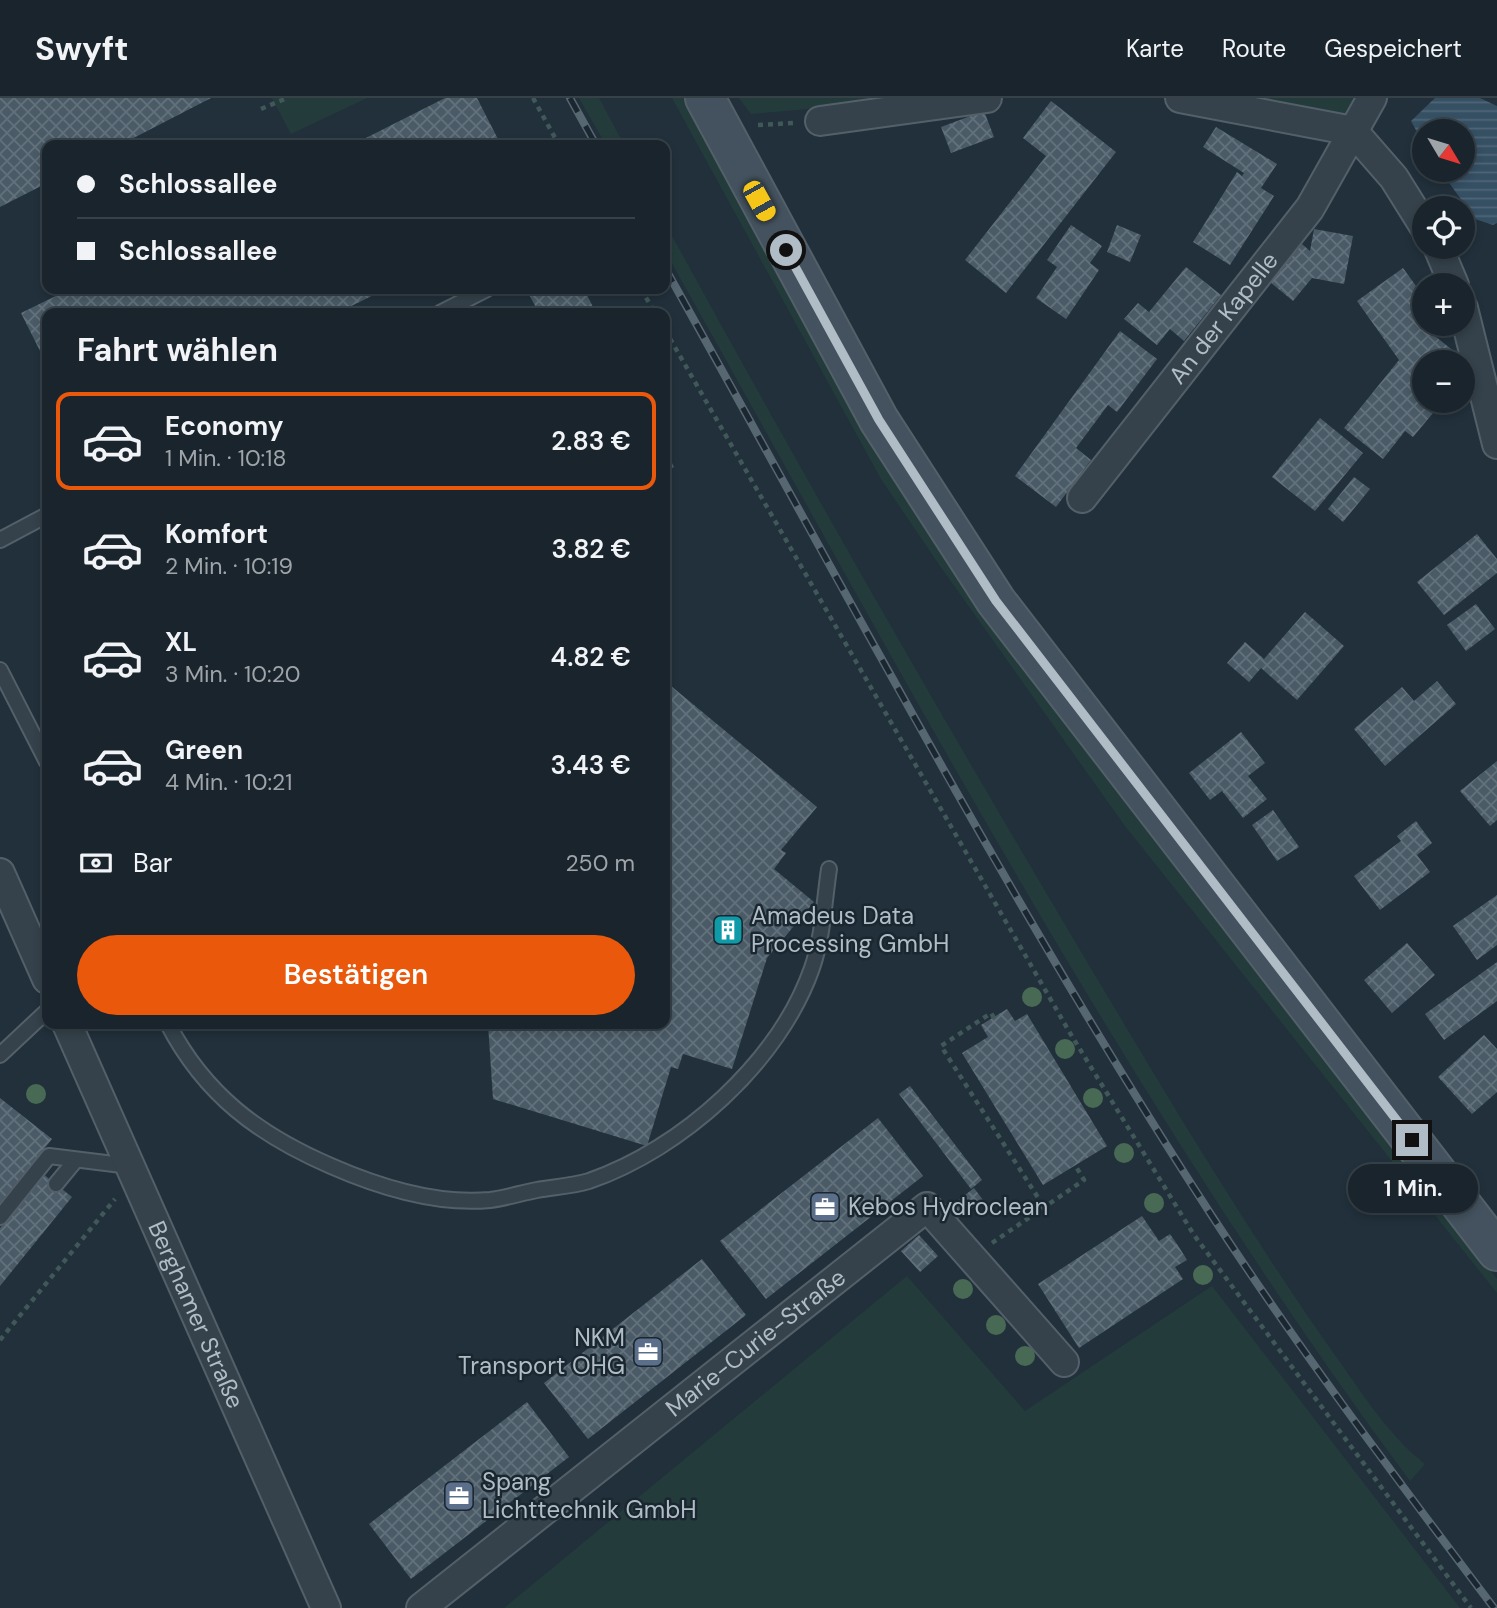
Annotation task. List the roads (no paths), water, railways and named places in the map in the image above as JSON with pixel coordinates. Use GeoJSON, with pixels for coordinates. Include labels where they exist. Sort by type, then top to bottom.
{"type":"FeatureCollection","features":[{"type":"Feature","properties":{"kind":"main road"},"geometry":{"type":"LineString","coordinates":[[712,113],[879,420],[996,601],[1497,1251]]}},
{"type":"Feature","properties":{"kind":"street"},"geometry":{"type":"LineString","coordinates":[[820,121],[987,98]]}},
{"type":"Feature","properties":{"kind":"street"},"geometry":{"type":"LineString","coordinates":[[1180,98],[1353,131],[1394,177],[1412,206]]}},
{"type":"Feature","properties":{"kind":"street","name":"An der Kapelle"},"geometry":{"type":"LineString","coordinates":[[1082,498],[1310,208],[1372,98]]}},
{"type":"Feature","properties":{"kind":"street"},"geometry":{"type":"LineString","coordinates":[[1470,336],[1497,444]]}},
{"type":"Feature","properties":{"kind":"street"},"geometry":{"type":"LineString","coordinates":[[0,873],[42,968]]}},
{"type":"Feature","properties":{"kind":"street","name":"Berghamer Straße"},"geometry":{"type":"LineString","coordinates":[[69,1029],[326,1608]]}},
{"type":"Feature","properties":{"kind":"street","name":"Marie-Curie-Straße"},"geometry":{"type":"LineString","coordinates":[[421,1608],[927,1207],[1064,1362]]}},
{"type":"Feature","properties":{"kind":"lane"},"geometry":{"type":"LineString","coordinates":[[450,308],[477,294]]}},
{"type":"Feature","properties":{"kind":"lane"},"geometry":{"type":"LineString","coordinates":[[0,540],[42,518]]}},
{"type":"Feature","properties":{"kind":"lane"},"geometry":{"type":"LineString","coordinates":[[0,670],[42,752]]}},
{"type":"Feature","properties":{"kind":"lane"},"geometry":{"type":"LineString","coordinates":[[172,1029],[217,1094],[247,1122],[284,1145],[370,1183],[433,1196],[489,1200],[587,1182],[637,1160],[678,1134],[723,1098],[760,1057],[791,1014],[811,971],[821,940],[829,869]]}},
{"type":"Feature","properties":{"kind":"lane"},"geometry":{"type":"LineString","coordinates":[[0,1055],[42,1016]]}},
{"type":"Feature","properties":{"kind":"lane"},"geometry":{"type":"LineString","coordinates":[[0,1217],[49,1156],[133,1173]]}},
{"type":"Feature","properties":{"kind":"lane"},"geometry":{"type":"LineString","coordinates":[[56,1184],[75,1161]]}},
{"type":"Feature","properties":{"kind":"water"},"geometry":{"type":"Polygon","coordinates":[[[1435,98],[1480,98],[1497,106],[1497,223],[1493,225],[1475,219],[1475,196],[1459,196],[1449,182],[1475,182],[1475,119],[1413,119],[1435,98]]]}},
{"type":"Feature","properties":{"kind":"railway"},"geometry":{"type":"LineString","coordinates":[[570,98],[593,140]]}},
{"type":"Feature","properties":{"kind":"railway"},"geometry":{"type":"LineString","coordinates":[[670,277],[998,865],[1139,1100],[1212,1216],[1280,1316],[1494,1608]]}},
{"type":"Feature","properties":{"kind":"place","name":"Amadeus Data Processing GmbH"},"geometry":{"type":"Point","coordinates":[728,930]}},
{"type":"Feature","properties":{"kind":"place","name":"Kebos Hydroclean"},"geometry":{"type":"Point","coordinates":[825,1207]}},
{"type":"Feature","properties":{"kind":"place","name":"NKM Transport OHG"},"geometry":{"type":"Point","coordinates":[648,1352]}},
{"type":"Feature","properties":{"kind":"place","name":"Spang Lichttechnik GmbH"},"geometry":{"type":"Point","coordinates":[459,1496]}}]}
